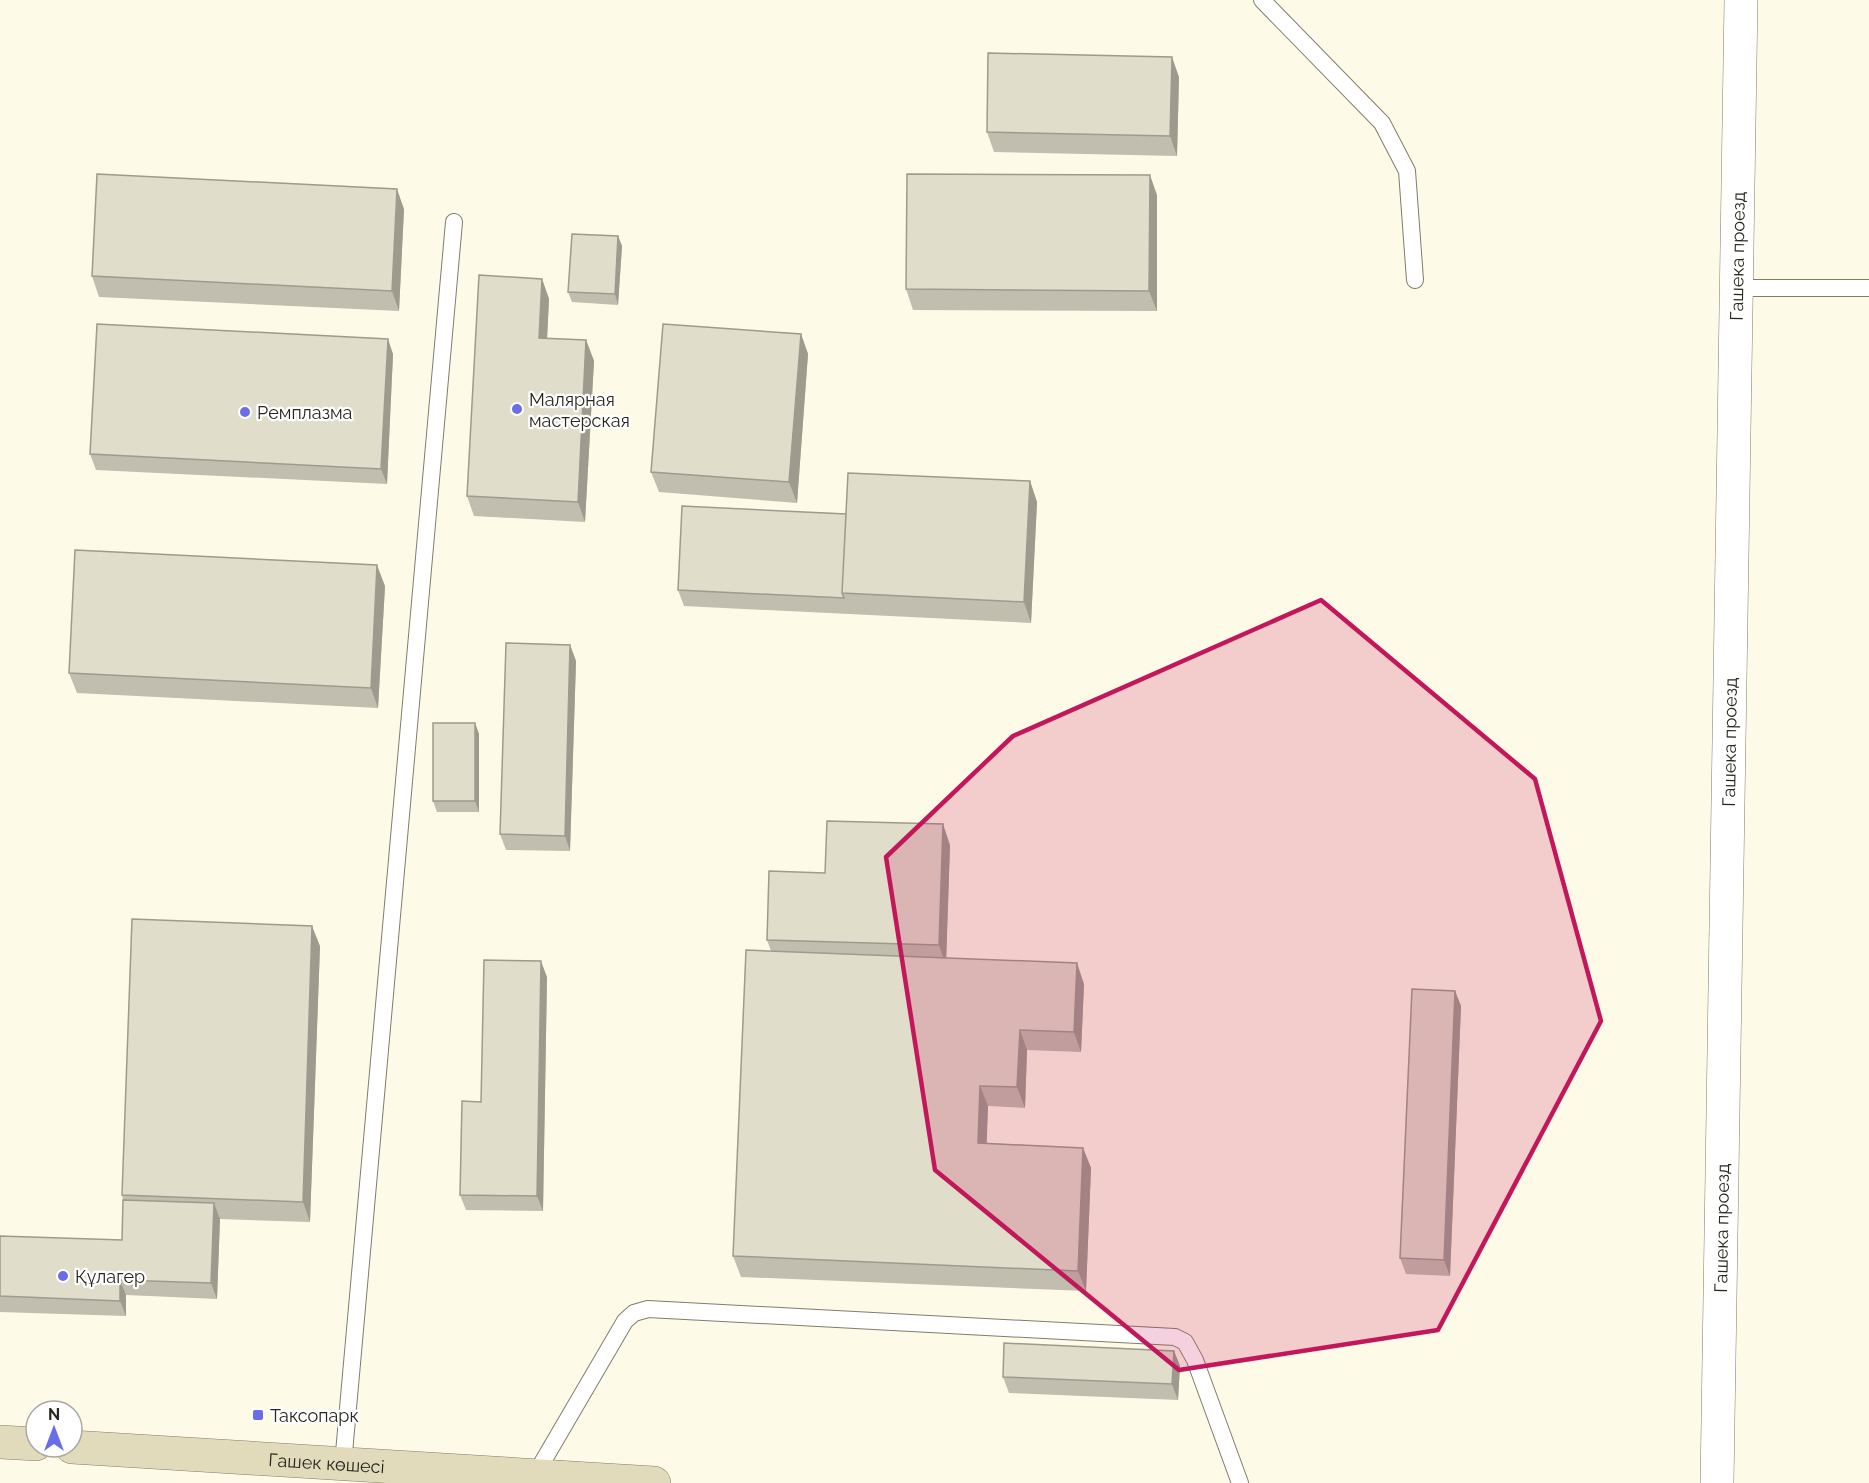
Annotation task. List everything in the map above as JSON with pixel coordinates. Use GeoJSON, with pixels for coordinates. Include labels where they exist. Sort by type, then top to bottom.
{"type":"FeatureCollection","features":[{"type":"Feature","properties":{"kind":"main road"},"geometry":{"type":"LineString","coordinates":[[0,1442],[24,1443]]}},
{"type":"Feature","properties":{"kind":"main road","name":"Гашек көшесі"},"geometry":{"type":"LineString","coordinates":[[84,1448],[654,1483]]}},
{"type":"Feature","properties":{"kind":"street","name":"Гашека проезд"},"geometry":{"type":"LineString","coordinates":[[1717,1483],[1741,0]]}},
{"type":"Feature","properties":{"kind":"lane"},"geometry":{"type":"LineString","coordinates":[[1262,0],[1382,123],[1407,171],[1415,280]]}},
{"type":"Feature","properties":{"kind":"lane"},"geometry":{"type":"LineString","coordinates":[[343,1464],[454,222]]}},
{"type":"Feature","properties":{"kind":"lane"},"geometry":{"type":"LineString","coordinates":[[1737,288],[1869,288]]}},
{"type":"Feature","properties":{"kind":"lane"},"geometry":{"type":"LineString","coordinates":[[535,1475],[625,1321],[634,1313],[648,1309],[1175,1337],[1185,1342],[1195,1360],[1240,1483]]}},
{"type":"Feature","properties":{"kind":"highlighted area"},"geometry":{"type":"Polygon","coordinates":[[[1321,600],[1535,779],[1601,1021],[1438,1330],[1179,1370],[935,1170],[886,857],[1013,736],[1321,600]]]}},
{"type":"Feature","properties":{"kind":"building"},"geometry":{"type":"Polygon","coordinates":[[[988,53],[1172,57],[1170,136],[987,132],[988,53]]]}},
{"type":"Feature","properties":{"kind":"building"},"geometry":{"type":"Polygon","coordinates":[[[97,174],[397,189],[392,291],[92,276],[97,174]]]}},
{"type":"Feature","properties":{"kind":"building"},"geometry":{"type":"Polygon","coordinates":[[[907,174],[1150,175],[1149,291],[906,289],[907,174]]]}},
{"type":"Feature","properties":{"kind":"building"},"geometry":{"type":"Polygon","coordinates":[[[572,234],[618,236],[615,294],[568,292],[572,234]]]}},
{"type":"Feature","properties":{"kind":"building"},"geometry":{"type":"Polygon","coordinates":[[[479,275],[542,279],[539,338],[586,340],[578,502],[467,496],[479,275]]]}},
{"type":"Feature","properties":{"kind":"building","name":"Ремплазма"},"geometry":{"type":"Polygon","coordinates":[[[97,324],[388,339],[381,469],[90,454],[97,324]]]}},
{"type":"Feature","properties":{"kind":"building"},"geometry":{"type":"Polygon","coordinates":[[[663,324],[801,334],[789,482],[651,472],[663,324]]]}},
{"type":"Feature","properties":{"kind":"building"},"geometry":{"type":"Polygon","coordinates":[[[848,473],[1030,481],[1024,602],[842,593],[848,473]]]}},
{"type":"Feature","properties":{"kind":"building"},"geometry":{"type":"Polygon","coordinates":[[[682,506],[846,514],[842,593],[844,598],[678,590],[682,506]]]}},
{"type":"Feature","properties":{"kind":"building"},"geometry":{"type":"Polygon","coordinates":[[[75,550],[377,565],[371,688],[69,673],[75,550]]]}},
{"type":"Feature","properties":{"kind":"building"},"geometry":{"type":"Polygon","coordinates":[[[506,643],[570,645],[565,836],[500,834],[506,643]]]}},
{"type":"Feature","properties":{"kind":"building"},"geometry":{"type":"Polygon","coordinates":[[[433,723],[475,723],[475,801],[433,801],[433,723]]]}},
{"type":"Feature","properties":{"kind":"building"},"geometry":{"type":"Polygon","coordinates":[[[827,821],[943,824],[939,945],[767,940],[769,871],[825,873],[827,821]]]}},
{"type":"Feature","properties":{"kind":"building"},"geometry":{"type":"Polygon","coordinates":[[[132,919],[312,926],[303,1202],[122,1195],[132,919]]]}},
{"type":"Feature","properties":{"kind":"building"},"geometry":{"type":"Polygon","coordinates":[[[746,950],[1077,963],[1074,1032],[1020,1030],[1017,1087],[980,1086],[978,1143],[1083,1148],[1078,1271],[733,1256],[746,950]]]}},
{"type":"Feature","properties":{"kind":"building"},"geometry":{"type":"Polygon","coordinates":[[[484,960],[541,961],[537,1196],[460,1195],[462,1101],[481,1102],[484,960]]]}},
{"type":"Feature","properties":{"kind":"building"},"geometry":{"type":"Polygon","coordinates":[[[1412,989],[1455,991],[1444,1260],[1400,1258],[1412,989]]]}},
{"type":"Feature","properties":{"kind":"building"},"geometry":{"type":"Polygon","coordinates":[[[123,1200],[214,1203],[211,1283],[120,1280],[120,1301],[0,1296],[0,1236],[122,1240],[123,1200]]]}},
{"type":"Feature","properties":{"kind":"building"},"geometry":{"type":"Polygon","coordinates":[[[1004,1343],[1174,1351],[1172,1384],[1003,1377],[1004,1343]]]}},
{"type":"Feature","properties":{"kind":"place","name":"Малярная мастерская"},"geometry":{"type":"Point","coordinates":[517,409]}},
{"type":"Feature","properties":{"kind":"place","name":"Ремплазма"},"geometry":{"type":"Point","coordinates":[245,412]}},
{"type":"Feature","properties":{"kind":"place","name":"Құлагер"},"geometry":{"type":"Point","coordinates":[63,1276]}},
{"type":"Feature","properties":{"kind":"place","name":"Таксопарк"},"geometry":{"type":"Point","coordinates":[258,1415]}}]}
